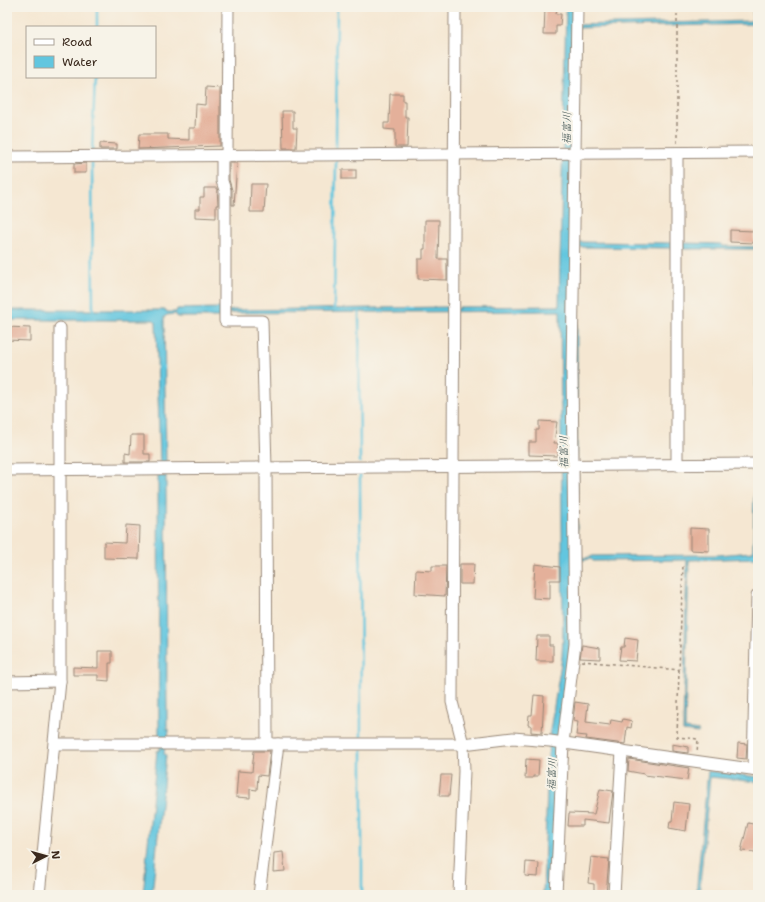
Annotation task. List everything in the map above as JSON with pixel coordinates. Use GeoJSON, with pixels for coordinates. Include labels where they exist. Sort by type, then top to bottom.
{"type":"FeatureCollection","features":[{"type":"Feature","properties":{"kind":"street"},"geometry":{"type":"LineString","coordinates":[[228,7],[225,156],[222,181],[225,190],[225,321],[262,321],[272,744],[259,895]]}},
{"type":"Feature","properties":{"kind":"street"},"geometry":{"type":"LineString","coordinates":[[455,7],[453,155],[452,702],[463,744],[464,771],[459,895]]}},
{"type":"Feature","properties":{"kind":"street"},"geometry":{"type":"LineString","coordinates":[[556,895],[557,742],[575,644],[574,559],[567,466],[572,371],[574,244],[573,154],[577,7]]}},
{"type":"Feature","properties":{"kind":"street"},"geometry":{"type":"LineString","coordinates":[[7,157],[758,152]]}},
{"type":"Feature","properties":{"kind":"street"},"geometry":{"type":"LineString","coordinates":[[676,465],[677,153]]}},
{"type":"Feature","properties":{"kind":"street"},"geometry":{"type":"LineString","coordinates":[[39,895],[60,681],[60,328]]}},
{"type":"Feature","properties":{"kind":"street"},"geometry":{"type":"LineString","coordinates":[[7,470],[755,464]]}},
{"type":"Feature","properties":{"kind":"street"},"geometry":{"type":"LineString","coordinates":[[55,744],[463,744],[513,738],[557,742],[756,770],[757,596]]}},
{"type":"Feature","properties":{"kind":"street"},"geometry":{"type":"LineString","coordinates":[[7,682],[60,681]]}},
{"type":"Feature","properties":{"kind":"street"},"geometry":{"type":"LineString","coordinates":[[614,895],[622,751]]}},
{"type":"Feature","properties":{"kind":"path"},"geometry":{"type":"LineString","coordinates":[[677,7],[677,153]]}},
{"type":"Feature","properties":{"kind":"path"},"geometry":{"type":"LineString","coordinates":[[683,565],[677,737],[698,739],[696,761]]}},
{"type":"Feature","properties":{"kind":"path"},"geometry":{"type":"LineString","coordinates":[[573,661],[679,670]]}},
{"type":"Feature","properties":{"kind":"water","name":"福富川"},"geometry":{"type":"Polygon","coordinates":[[[566,7],[574,7],[574,25],[752,21],[753,7],[754,21],[758,21],[758,24],[574,28],[576,242],[673,243],[673,245],[683,243],[722,244],[722,246],[758,247],[758,249],[683,249],[683,246],[673,248],[577,247],[577,556],[582,556],[582,558],[592,556],[718,555],[753,552],[758,273],[756,552],[758,553],[758,558],[689,560],[685,729],[699,731],[698,733],[683,731],[687,560],[593,561],[591,559],[577,561],[571,644],[558,746],[550,895],[543,895],[549,737],[562,657],[563,636],[560,311],[230,313],[220,317],[177,317],[176,314],[167,315],[164,317],[166,463],[164,463],[164,474],[166,474],[167,730],[169,730],[164,754],[166,755],[152,895],[143,895],[157,751],[160,750],[158,475],[160,464],[156,322],[154,320],[7,320],[7,310],[166,310],[167,312],[176,312],[177,309],[220,308],[230,311],[448,307],[459,309],[459,307],[559,306],[566,7]]]}},
{"type":"Feature","properties":{"kind":"water"},"geometry":{"type":"Polygon","coordinates":[[[708,771],[758,777],[758,782],[710,777],[699,895],[696,895],[708,771]]]}},
{"type":"Feature","properties":{"kind":"building"},"geometry":{"type":"Polygon","coordinates":[[[545,8],[557,8],[556,14],[561,14],[560,26],[556,26],[556,34],[544,34],[545,8]]]}},
{"type":"Feature","properties":{"kind":"building"},"geometry":{"type":"Polygon","coordinates":[[[206,87],[220,88],[220,146],[138,149],[139,134],[168,134],[168,139],[189,140],[189,128],[195,128],[196,104],[205,105],[206,87]]]}},
{"type":"Feature","properties":{"kind":"building"},"geometry":{"type":"Polygon","coordinates":[[[390,94],[403,94],[403,101],[405,101],[405,117],[408,117],[407,147],[395,147],[395,130],[384,129],[384,123],[389,123],[390,94]]]}},
{"type":"Feature","properties":{"kind":"building"},"geometry":{"type":"Polygon","coordinates":[[[282,111],[293,111],[293,128],[297,128],[296,148],[283,148],[282,111]]]}},
{"type":"Feature","properties":{"kind":"building"},"geometry":{"type":"Polygon","coordinates":[[[100,143],[117,144],[117,149],[100,149],[100,143]]]}},
{"type":"Feature","properties":{"kind":"building"},"geometry":{"type":"Polygon","coordinates":[[[86,163],[86,173],[74,173],[74,164],[86,163]]]}},
{"type":"Feature","properties":{"kind":"building"},"geometry":{"type":"Polygon","coordinates":[[[229,163],[237,163],[234,205],[232,205],[232,190],[229,180],[229,163]]]}},
{"type":"Feature","properties":{"kind":"building"},"geometry":{"type":"Polygon","coordinates":[[[342,170],[356,170],[356,179],[342,179],[342,170]]]}},
{"type":"Feature","properties":{"kind":"building"},"geometry":{"type":"Polygon","coordinates":[[[251,184],[266,184],[264,212],[250,212],[251,184]]]}},
{"type":"Feature","properties":{"kind":"building"},"geometry":{"type":"Polygon","coordinates":[[[204,188],[217,188],[218,205],[216,205],[216,218],[195,217],[195,209],[200,209],[200,197],[204,197],[204,188]]]}},
{"type":"Feature","properties":{"kind":"building"},"geometry":{"type":"Polygon","coordinates":[[[425,220],[439,220],[438,259],[447,259],[447,280],[418,279],[418,259],[423,259],[423,249],[425,249],[425,220]]]}},
{"type":"Feature","properties":{"kind":"building"},"geometry":{"type":"Polygon","coordinates":[[[730,230],[754,231],[754,243],[730,242],[730,230]]]}},
{"type":"Feature","properties":{"kind":"building"},"geometry":{"type":"Polygon","coordinates":[[[7,327],[30,328],[30,341],[7,340],[7,327]]]}},
{"type":"Feature","properties":{"kind":"building"},"geometry":{"type":"Polygon","coordinates":[[[539,421],[557,422],[554,443],[558,443],[558,456],[529,455],[529,442],[536,442],[536,430],[539,430],[539,421]]]}},
{"type":"Feature","properties":{"kind":"building"},"geometry":{"type":"Polygon","coordinates":[[[131,435],[144,435],[144,454],[150,454],[150,462],[125,462],[125,453],[130,454],[131,435]]]}},
{"type":"Feature","properties":{"kind":"building"},"geometry":{"type":"Polygon","coordinates":[[[126,525],[140,526],[139,559],[104,558],[104,542],[125,543],[126,525]]]}},
{"type":"Feature","properties":{"kind":"building"},"geometry":{"type":"Polygon","coordinates":[[[690,528],[709,529],[709,551],[690,550],[690,528]]]}},
{"type":"Feature","properties":{"kind":"building"},"geometry":{"type":"Polygon","coordinates":[[[460,564],[474,564],[473,584],[460,584],[460,564]]]}},
{"type":"Feature","properties":{"kind":"building"},"geometry":{"type":"Polygon","coordinates":[[[535,564],[560,567],[560,580],[550,580],[550,599],[533,598],[535,564]]]}},
{"type":"Feature","properties":{"kind":"building"},"geometry":{"type":"Polygon","coordinates":[[[432,566],[446,566],[445,596],[415,594],[416,570],[432,571],[432,566]]]}},
{"type":"Feature","properties":{"kind":"building"},"geometry":{"type":"Polygon","coordinates":[[[537,636],[549,636],[549,645],[553,645],[553,661],[536,661],[537,636]]]}},
{"type":"Feature","properties":{"kind":"building"},"geometry":{"type":"Polygon","coordinates":[[[625,638],[638,640],[636,661],[619,660],[621,647],[624,647],[625,638]]]}},
{"type":"Feature","properties":{"kind":"building"},"geometry":{"type":"Polygon","coordinates":[[[582,645],[600,648],[600,659],[580,658],[582,645]]]}},
{"type":"Feature","properties":{"kind":"building"},"geometry":{"type":"Polygon","coordinates":[[[98,651],[112,651],[112,663],[109,663],[109,681],[98,680],[98,675],[73,675],[73,667],[98,668],[98,651]]]}},
{"type":"Feature","properties":{"kind":"building"},"geometry":{"type":"Polygon","coordinates":[[[534,695],[544,696],[542,733],[531,732],[531,725],[528,725],[529,715],[532,715],[534,695]]]}},
{"type":"Feature","properties":{"kind":"building"},"geometry":{"type":"Polygon","coordinates":[[[575,702],[588,704],[586,722],[610,725],[611,720],[622,722],[623,719],[632,721],[631,728],[627,727],[625,744],[586,739],[587,736],[576,735],[578,722],[573,721],[575,702]]]}},
{"type":"Feature","properties":{"kind":"building"},"geometry":{"type":"Polygon","coordinates":[[[738,743],[747,744],[746,759],[737,758],[738,743]]]}},
{"type":"Feature","properties":{"kind":"building"},"geometry":{"type":"Polygon","coordinates":[[[672,744],[688,747],[688,753],[672,751],[672,744]]]}},
{"type":"Feature","properties":{"kind":"building"},"geometry":{"type":"Polygon","coordinates":[[[254,751],[270,751],[267,776],[258,775],[257,790],[250,789],[250,798],[236,797],[238,771],[252,772],[254,751]]]}},
{"type":"Feature","properties":{"kind":"building"},"geometry":{"type":"Polygon","coordinates":[[[526,759],[539,760],[538,776],[533,776],[533,778],[525,778],[526,759]]]}},
{"type":"Feature","properties":{"kind":"building"},"geometry":{"type":"Polygon","coordinates":[[[629,759],[689,768],[687,780],[644,775],[628,771],[629,759]]]}},
{"type":"Feature","properties":{"kind":"building"},"geometry":{"type":"Polygon","coordinates":[[[441,775],[451,775],[449,796],[439,796],[441,775]]]}},
{"type":"Feature","properties":{"kind":"building"},"geometry":{"type":"Polygon","coordinates":[[[600,789],[613,791],[609,823],[583,820],[583,826],[568,826],[569,813],[594,814],[600,789]]]}},
{"type":"Feature","properties":{"kind":"building"},"geometry":{"type":"Polygon","coordinates":[[[674,802],[689,804],[686,831],[669,828],[670,821],[672,821],[674,802]]]}},
{"type":"Feature","properties":{"kind":"building"},"geometry":{"type":"Polygon","coordinates":[[[748,823],[758,825],[756,852],[741,851],[748,823]]]}},
{"type":"Feature","properties":{"kind":"building"},"geometry":{"type":"Polygon","coordinates":[[[283,852],[285,871],[273,872],[274,853],[283,852]]]}},
{"type":"Feature","properties":{"kind":"building"},"geometry":{"type":"Polygon","coordinates":[[[591,857],[609,859],[606,895],[594,895],[594,884],[588,883],[591,857]]]}},
{"type":"Feature","properties":{"kind":"building"},"geometry":{"type":"Polygon","coordinates":[[[526,862],[539,863],[538,877],[525,876],[526,862]]]}},
{"type":"Feature","properties":{"kind":"waterway"},"geometry":{"type":"LineString","coordinates":[[97,7],[97,26]]}},
{"type":"Feature","properties":{"kind":"waterway"},"geometry":{"type":"LineString","coordinates":[[336,150],[337,7]]}},
{"type":"Feature","properties":{"kind":"waterway"},"geometry":{"type":"LineString","coordinates":[[92,151],[95,78]]}},
{"type":"Feature","properties":{"kind":"waterway"},"geometry":{"type":"LineString","coordinates":[[334,311],[336,161]]}},
{"type":"Feature","properties":{"kind":"waterway"},"geometry":{"type":"LineString","coordinates":[[92,163],[93,312]]}},
{"type":"Feature","properties":{"kind":"waterway"},"geometry":{"type":"LineString","coordinates":[[359,311],[360,462]]}},
{"type":"Feature","properties":{"kind":"waterway"},"geometry":{"type":"LineString","coordinates":[[360,473],[361,739]]}},
{"type":"Feature","properties":{"kind":"waterway"},"geometry":{"type":"LineString","coordinates":[[362,750],[362,895]]}}]}
